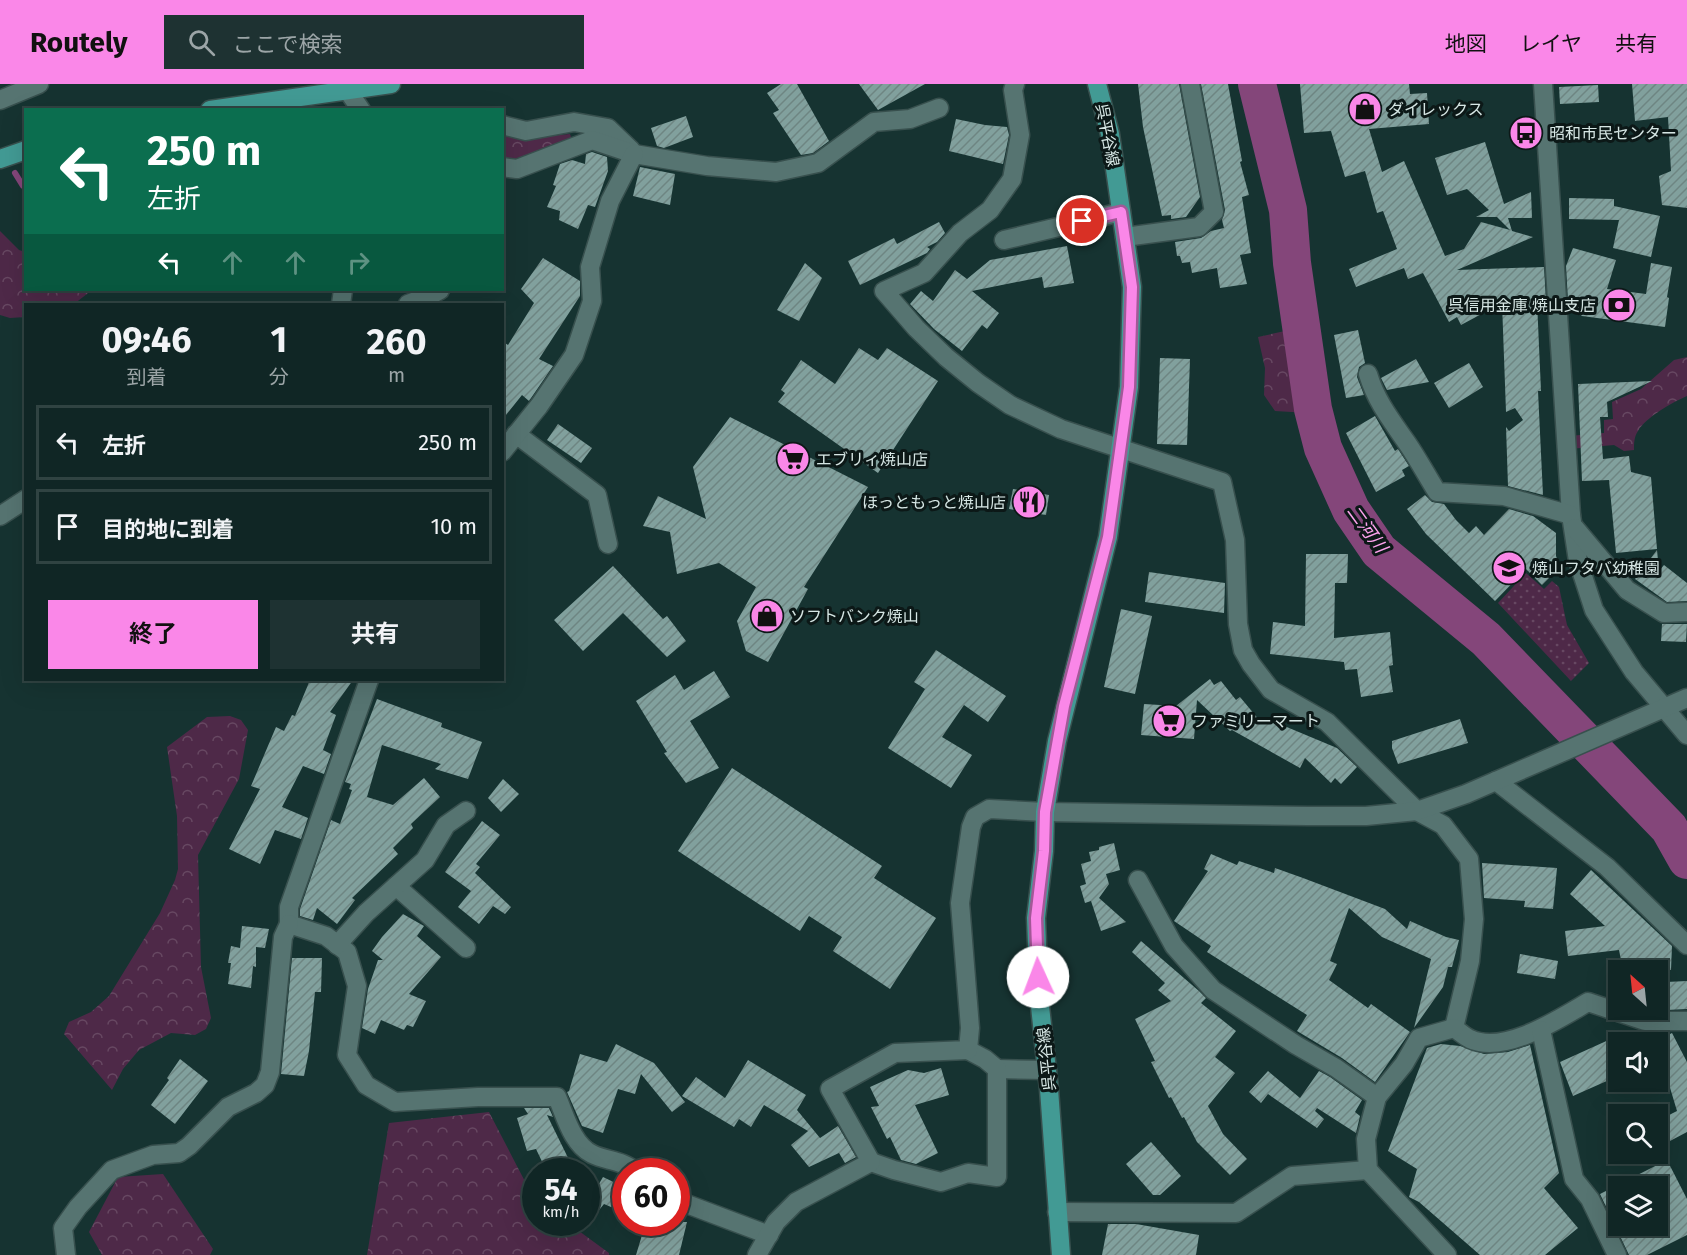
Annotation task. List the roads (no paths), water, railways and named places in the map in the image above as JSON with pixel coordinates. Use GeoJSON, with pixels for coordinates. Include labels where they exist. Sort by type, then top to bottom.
{"type":"FeatureCollection","features":[{"type":"Feature","properties":{"kind":"main road"},"geometry":{"type":"LineString","coordinates":[[223,108],[348,88],[391,84]]}},
{"type":"Feature","properties":{"kind":"main road","name":"呉平谷線"},"geometry":{"type":"LineString","coordinates":[[1061,1255],[1039,997],[1036,918],[1044,851],[1045,812],[1064,706],[1108,537],[1129,387],[1132,287],[1110,134],[1097,84]]}},
{"type":"Feature","properties":{"kind":"main road"},"geometry":{"type":"LineString","coordinates":[[0,159],[24,151]]}},
{"type":"Feature","properties":{"kind":"street"},"geometry":{"type":"LineString","coordinates":[[0,100],[39,84]]}},
{"type":"Feature","properties":{"kind":"street"},"geometry":{"type":"LineString","coordinates":[[1015,84],[1013,90],[1020,135],[1012,179],[990,210],[960,233],[924,273],[884,291],[916,328],[946,357],[1010,405],[1061,429],[1222,482],[1235,540],[1238,624],[1243,650],[1251,664],[1271,690],[1327,722],[1418,811],[1443,825],[1469,859],[1474,919],[1470,961],[1454,1028]]}},
{"type":"Feature","properties":{"kind":"street"},"geometry":{"type":"LineString","coordinates":[[1125,237],[1199,227],[1214,212],[1190,84]]}},
{"type":"Feature","properties":{"kind":"street"},"geometry":{"type":"LineString","coordinates":[[1543,84],[1571,519],[1578,561],[1594,610],[1634,672],[1687,735]]}},
{"type":"Feature","properties":{"kind":"street"},"geometry":{"type":"LineString","coordinates":[[348,88],[360,108]]}},
{"type":"Feature","properties":{"kind":"street"},"geometry":{"type":"LineString","coordinates":[[504,167],[517,169],[592,140],[634,153],[707,166],[776,172],[818,163],[874,122],[910,119],[939,108]]}},
{"type":"Feature","properties":{"kind":"street"},"geometry":{"type":"LineString","coordinates":[[504,125],[526,131],[574,122],[608,128],[634,153]]}},
{"type":"Feature","properties":{"kind":"street"},"geometry":{"type":"LineString","coordinates":[[504,449],[539,406],[574,355],[592,301],[590,267],[610,201],[634,153]]}},
{"type":"Feature","properties":{"kind":"street"},"geometry":{"type":"LineString","coordinates":[[1004,240],[1121,212]]}},
{"type":"Feature","properties":{"kind":"street"},"geometry":{"type":"LineString","coordinates":[[411,303],[438,291]]}},
{"type":"Feature","properties":{"kind":"street"},"geometry":{"type":"LineString","coordinates":[[1368,374],[1385,414],[1437,492],[1504,496],[1571,519],[1627,590],[1664,613],[1687,612]]}},
{"type":"Feature","properties":{"kind":"street"},"geometry":{"type":"LineString","coordinates":[[516,434],[597,495],[608,544]]}},
{"type":"Feature","properties":{"kind":"street"},"geometry":{"type":"LineString","coordinates":[[0,516],[24,500]]}},
{"type":"Feature","properties":{"kind":"street"},"geometry":{"type":"LineString","coordinates":[[66,1255],[63,1228],[78,1207],[111,1170],[153,1155],[179,1153],[228,1107],[256,1093],[265,1085],[270,1072],[283,938],[289,924],[289,907],[369,681]]}},
{"type":"Feature","properties":{"kind":"street"},"geometry":{"type":"LineString","coordinates":[[968,1050],[970,1028],[960,903],[971,827],[975,817],[989,808],[1045,812],[1366,816],[1418,811],[1504,777],[1687,698]]}},
{"type":"Feature","properties":{"kind":"street"},"geometry":{"type":"LineString","coordinates":[[1504,777],[1607,867],[1687,945]]}},
{"type":"Feature","properties":{"kind":"street"},"geometry":{"type":"LineString","coordinates":[[337,945],[366,913],[425,860],[446,825],[466,812]]}},
{"type":"Feature","properties":{"kind":"street"},"geometry":{"type":"LineString","coordinates":[[1138,880],[1174,946],[1213,990],[1296,1045],[1336,1068],[1377,1097]]}},
{"type":"Feature","properties":{"kind":"street"},"geometry":{"type":"LineString","coordinates":[[396,886],[466,948]]}},
{"type":"Feature","properties":{"kind":"street"},"geometry":{"type":"LineString","coordinates":[[289,924],[326,936],[347,952],[357,986],[347,1055],[366,1085],[395,1102],[478,1097],[557,1097],[575,1138],[590,1153],[612,1160]]}},
{"type":"Feature","properties":{"kind":"street"},"geometry":{"type":"LineString","coordinates":[[1454,1028],[1470,1039],[1492,1044],[1541,1030],[1588,1002],[1645,1021],[1687,1021]]}},
{"type":"Feature","properties":{"kind":"street"},"geometry":{"type":"LineString","coordinates":[[1447,1255],[1368,1170],[1366,1139],[1377,1097],[1404,1064],[1419,1038],[1454,1028]]}},
{"type":"Feature","properties":{"kind":"street"},"geometry":{"type":"LineString","coordinates":[[1541,1030],[1574,1179],[1590,1199],[1617,1255]]}},
{"type":"Feature","properties":{"kind":"street"},"geometry":{"type":"LineString","coordinates":[[998,1069],[997,1177],[968,1173],[941,1182],[871,1162],[830,1089],[896,1053],[968,1050],[998,1069],[1047,1070]]}},
{"type":"Feature","properties":{"kind":"street"},"geometry":{"type":"LineString","coordinates":[[757,1255],[776,1222],[796,1202],[871,1162]]}},
{"type":"Feature","properties":{"kind":"street"},"geometry":{"type":"LineString","coordinates":[[1057,1212],[1236,1213],[1292,1176],[1368,1170]]}},
{"type":"Feature","properties":{"kind":"street"},"geometry":{"type":"LineString","coordinates":[[690,1205],[770,1235]]}},
{"type":"Feature","properties":{"kind":"waterway","name":"二河川"},"geometry":{"type":"LineString","coordinates":[[1257,84],[1288,210],[1292,263],[1313,409],[1323,448],[1351,510],[1379,551],[1486,639],[1669,828],[1687,860]]}},
{"type":"Feature","properties":{"kind":"waterway"},"geometry":{"type":"LineString","coordinates":[[15,173],[24,186]]}},
{"type":"Feature","properties":{"kind":"place","name":"ダイレックス"},"geometry":{"type":"Point","coordinates":[1365,109]}},
{"type":"Feature","properties":{"kind":"place","name":"昭和市民センター"},"geometry":{"type":"Point","coordinates":[1526,133]}},
{"type":"Feature","properties":{"kind":"place","name":"呉信用金庫 焼山支店"},"geometry":{"type":"Point","coordinates":[1619,305]}},
{"type":"Feature","properties":{"kind":"place","name":"エブリィ焼山店"},"geometry":{"type":"Point","coordinates":[793,459]}},
{"type":"Feature","properties":{"kind":"place","name":"ほっともっと焼山店"},"geometry":{"type":"Point","coordinates":[1029,502]}},
{"type":"Feature","properties":{"kind":"place","name":"焼山フタバ幼稚園"},"geometry":{"type":"Point","coordinates":[1509,568]}},
{"type":"Feature","properties":{"kind":"place","name":"ソフトバンク焼山"},"geometry":{"type":"Point","coordinates":[767,616]}},
{"type":"Feature","properties":{"kind":"place","name":"ファミリーマート"},"geometry":{"type":"Point","coordinates":[1169,721]}}]}
